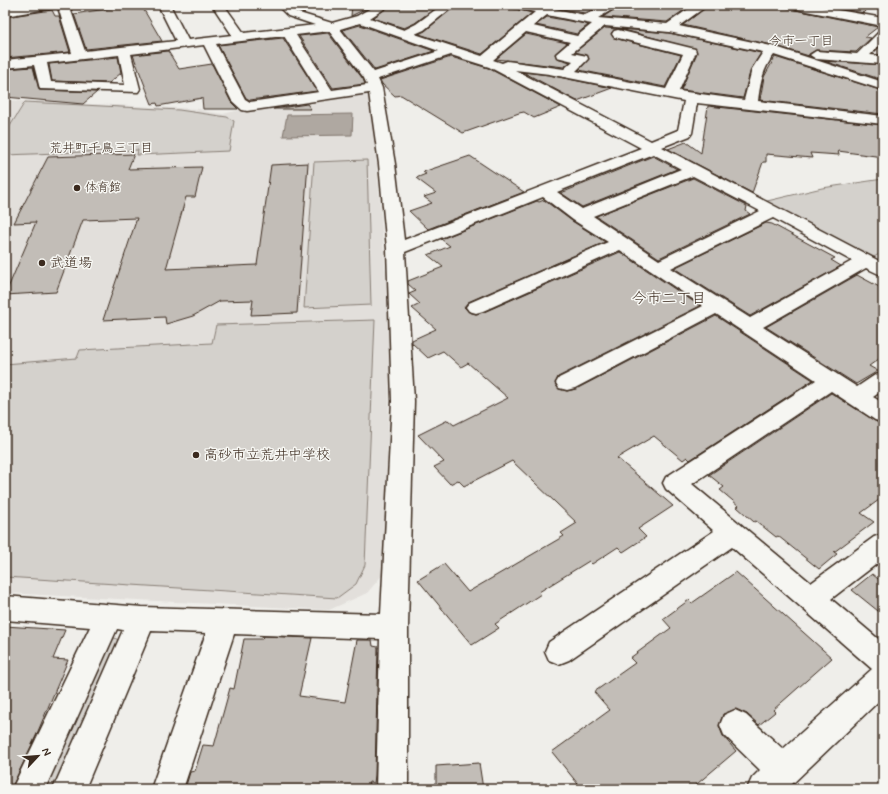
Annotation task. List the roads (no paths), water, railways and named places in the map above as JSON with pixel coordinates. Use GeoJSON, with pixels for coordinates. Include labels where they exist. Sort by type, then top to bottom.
{"type":"FeatureCollection","features":[{"type":"Feature","properties":{"kind":"street"},"geometry":{"type":"LineString","coordinates":[[5,12],[54,5]]}},
{"type":"Feature","properties":{"kind":"street"},"geometry":{"type":"LineString","coordinates":[[62,5],[80,56]]}},
{"type":"Feature","properties":{"kind":"street"},"geometry":{"type":"LineString","coordinates":[[164,5],[184,44]]}},
{"type":"Feature","properties":{"kind":"street"},"geometry":{"type":"LineString","coordinates":[[218,5],[240,37]]}},
{"type":"Feature","properties":{"kind":"street"},"geometry":{"type":"LineString","coordinates":[[283,5],[292,14],[332,27],[373,83],[387,164],[396,249],[403,401],[394,627],[392,789]]}},
{"type":"Feature","properties":{"kind":"street"},"geometry":{"type":"LineString","coordinates":[[5,64],[332,27],[361,19],[384,5]]}},
{"type":"Feature","properties":{"kind":"street"},"geometry":{"type":"LineString","coordinates":[[404,34],[420,26],[448,5]]}},
{"type":"Feature","properties":{"kind":"street"},"geometry":{"type":"LineString","coordinates":[[515,5],[545,10],[594,23],[690,52],[671,94]]}},
{"type":"Feature","properties":{"kind":"street"},"geometry":{"type":"LineString","coordinates":[[566,74],[582,59],[562,54],[579,40],[594,23],[614,5]]}},
{"type":"Feature","properties":{"kind":"street"},"geometry":{"type":"LineString","coordinates":[[669,28],[702,5]]}},
{"type":"Feature","properties":{"kind":"street"},"geometry":{"type":"LineString","coordinates":[[791,5],[868,18],[883,22]]}},
{"type":"Feature","properties":{"kind":"street"},"geometry":{"type":"LineString","coordinates":[[868,18],[871,5]]}},
{"type":"Feature","properties":{"kind":"street"},"geometry":{"type":"LineString","coordinates":[[489,62],[545,10]]}},
{"type":"Feature","properties":{"kind":"street"},"geometry":{"type":"LineString","coordinates":[[361,19],[451,51],[489,62],[566,74],[691,98],[750,106],[758,105],[883,120]]}},
{"type":"Feature","properties":{"kind":"street"},"geometry":{"type":"LineString","coordinates":[[594,23],[669,28],[774,51],[883,86]]}},
{"type":"Feature","properties":{"kind":"street"},"geometry":{"type":"LineString","coordinates":[[524,28],[579,40]]}},
{"type":"Feature","properties":{"kind":"street"},"geometry":{"type":"LineString","coordinates":[[288,32],[328,95]]}},
{"type":"Feature","properties":{"kind":"street"},"geometry":{"type":"LineString","coordinates":[[669,46],[691,33]]}},
{"type":"Feature","properties":{"kind":"street"},"geometry":{"type":"LineString","coordinates":[[860,58],[883,35]]}},
{"type":"Feature","properties":{"kind":"street"},"geometry":{"type":"LineString","coordinates":[[208,41],[238,101],[247,107],[328,95],[373,83],[451,51]]}},
{"type":"Feature","properties":{"kind":"street"},"geometry":{"type":"LineString","coordinates":[[40,60],[45,86],[133,89],[124,51]]}},
{"type":"Feature","properties":{"kind":"street"},"geometry":{"type":"LineString","coordinates":[[750,106],[756,74],[761,60],[774,51],[883,60]]}},
{"type":"Feature","properties":{"kind":"street"},"geometry":{"type":"LineString","coordinates":[[489,62],[883,270]]}},
{"type":"Feature","properties":{"kind":"street"},"geometry":{"type":"LineString","coordinates":[[396,249],[545,191],[685,133],[691,98]]}},
{"type":"Feature","properties":{"kind":"street"},"geometry":{"type":"LineString","coordinates":[[579,216],[693,170]]}},
{"type":"Feature","properties":{"kind":"street"},"geometry":{"type":"LineString","coordinates":[[545,191],[579,216],[883,414]]}},
{"type":"Feature","properties":{"kind":"street"},"geometry":{"type":"LineString","coordinates":[[658,268],[772,212]]}},
{"type":"Feature","properties":{"kind":"street"},"geometry":{"type":"LineString","coordinates":[[476,307],[621,243]]}},
{"type":"Feature","properties":{"kind":"street"},"geometry":{"type":"LineString","coordinates":[[749,327],[865,261]]}},
{"type":"Feature","properties":{"kind":"street"},"geometry":{"type":"LineString","coordinates":[[567,383],[717,306]]}},
{"type":"Feature","properties":{"kind":"street"},"geometry":{"type":"LineString","coordinates":[[832,380],[675,483],[883,661]]}},
{"type":"Feature","properties":{"kind":"street"},"geometry":{"type":"LineString","coordinates":[[858,397],[883,380]]}},
{"type":"Feature","properties":{"kind":"street"},"geometry":{"type":"LineString","coordinates":[[559,651],[732,532]]}},
{"type":"Feature","properties":{"kind":"street"},"geometry":{"type":"LineString","coordinates":[[811,599],[883,544]]}},
{"type":"Feature","properties":{"kind":"street"},"geometry":{"type":"LineString","coordinates":[[5,608],[142,619],[394,627]]}},
{"type":"Feature","properties":{"kind":"street"},"geometry":{"type":"LineString","coordinates":[[28,789],[109,616]]}},
{"type":"Feature","properties":{"kind":"street"},"geometry":{"type":"LineString","coordinates":[[69,789],[142,619]]}},
{"type":"Feature","properties":{"kind":"street"},"geometry":{"type":"LineString","coordinates":[[167,789],[224,622]]}},
{"type":"Feature","properties":{"kind":"street"},"geometry":{"type":"LineString","coordinates":[[735,725],[773,780],[883,678]]}},
{"type":"Feature","properties":{"kind":"place","name":"体育館"},"geometry":{"type":"Point","coordinates":[77,188]}},
{"type":"Feature","properties":{"kind":"place","name":"武道場"},"geometry":{"type":"Point","coordinates":[42,263]}},
{"type":"Feature","properties":{"kind":"place","name":"高砂市立荒井中学校"},"geometry":{"type":"Point","coordinates":[196,455]}},
{"type":"Feature","properties":{"kind":"district","name":"今市一丁目"},"geometry":{"type":"Point","coordinates":[801,41]}},
{"type":"Feature","properties":{"kind":"district","name":"荒井町千鳥三丁目"},"geometry":{"type":"Point","coordinates":[101,148]}},
{"type":"Feature","properties":{"kind":"district","name":"今市二丁目"},"geometry":{"type":"Point","coordinates":[669,299]}}]}
